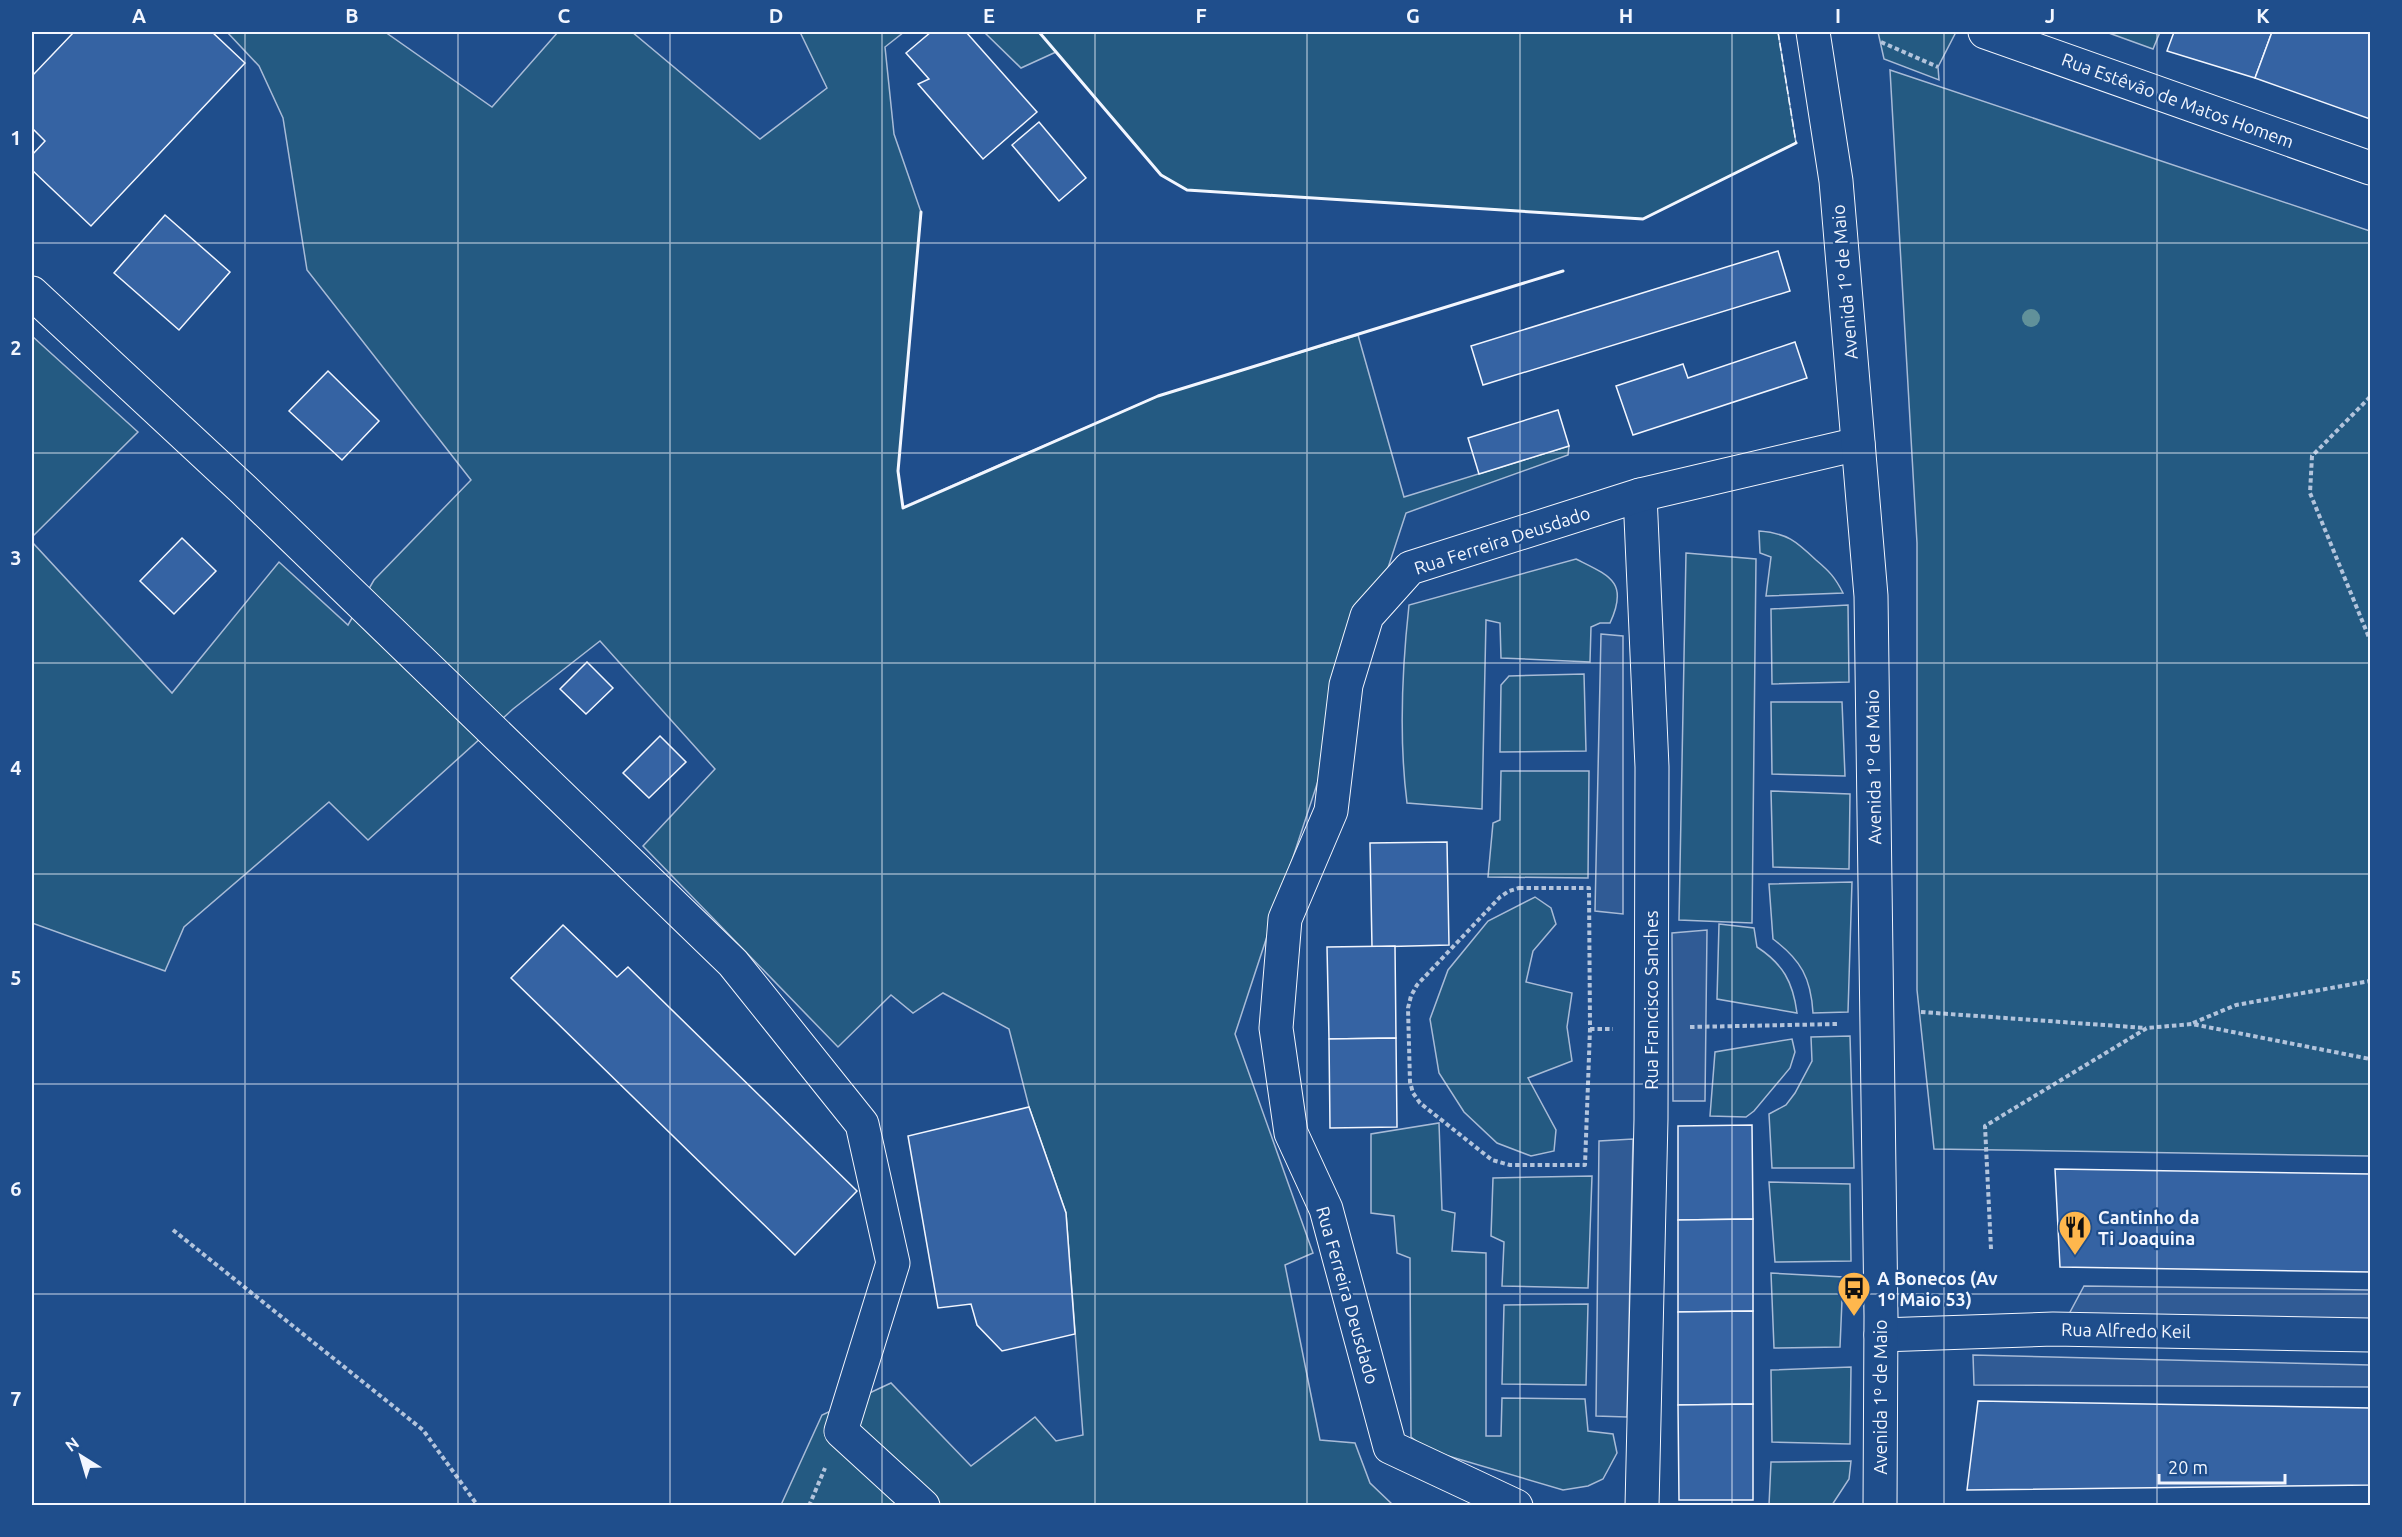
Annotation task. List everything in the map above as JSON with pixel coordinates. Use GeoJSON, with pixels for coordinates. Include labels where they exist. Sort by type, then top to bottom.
{"type":"FeatureCollection","features":[{"type":"Feature","properties":{"kind":"street","name":"Avenida 1º de Maio"},"geometry":{"type":"LineString","coordinates":[[1813,32],[1836,180],[1871,596],[1881,1335],[1880,1506]]}},
{"type":"Feature","properties":{"kind":"street","name":"Rua Estêvão de Matos Homem"},"geometry":{"type":"LineString","coordinates":[[1985,32],[2370,168]]}},
{"type":"Feature","properties":{"kind":"street"},"geometry":{"type":"LineString","coordinates":[[32,292],[244,490],[733,963],[862,1124],[892,1263],[841,1431],[923,1506]]}},
{"type":"Feature","properties":{"kind":"street","name":"Rua Ferreira Deusdado"},"geometry":{"type":"LineString","coordinates":[[1516,1506],[1390,1448],[1326,1209],[1291,1133],[1276,1028],[1285,919],[1331,811],[1346,685],[1367,616],[1410,568],[1640,495],[1858,444]]}},
{"type":"Feature","properties":{"kind":"street","name":"Rua Francisco Sanches"},"geometry":{"type":"LineString","coordinates":[[1640,495],[1652,768],[1651,1028],[1642,1506]]}},
{"type":"Feature","properties":{"kind":"street","name":"Rua Alfredo Keil"},"geometry":{"type":"LineString","coordinates":[[1881,1335],[2053,1329],[2370,1335]]}},
{"type":"Feature","properties":{"kind":"path"},"geometry":{"type":"LineString","coordinates":[[1881,42],[1938,67]]}},
{"type":"Feature","properties":{"kind":"path"},"geometry":{"type":"LineString","coordinates":[[2370,397],[2312,456],[2310,493],[2370,640]]}},
{"type":"Feature","properties":{"kind":"path"},"geometry":{"type":"LineString","coordinates":[[1519,888],[1589,888],[1590,1029],[1585,1165],[1510,1165],[1492,1160],[1420,1103],[1413,1093],[1410,1082],[1408,1008],[1411,996],[1417,986],[1500,897],[1509,891],[1519,888]]}},
{"type":"Feature","properties":{"kind":"path"},"geometry":{"type":"LineString","coordinates":[[2192,1024],[2236,1005],[2370,981]]}},
{"type":"Feature","properties":{"kind":"path"},"geometry":{"type":"LineString","coordinates":[[1921,1012],[2147,1028],[2192,1024],[2370,1059]]}},
{"type":"Feature","properties":{"kind":"path"},"geometry":{"type":"LineString","coordinates":[[1590,1029],[1877,1023]]}},
{"type":"Feature","properties":{"kind":"path"},"geometry":{"type":"LineString","coordinates":[[1991,1249],[1985,1126],[2147,1028]]}},
{"type":"Feature","properties":{"kind":"path"},"geometry":{"type":"LineString","coordinates":[[173,1230],[423,1430],[477,1506]]}},
{"type":"Feature","properties":{"kind":"shaded area"},"geometry":{"type":"Polygon","coordinates":[[[227,32],[385,32],[492,107],[558,32],[632,32],[760,139],[827,88],[800,32],[904,32],[885,47],[894,134],[921,212],[898,471],[903,507],[1158,396],[1358,335],[1404,497],[1569,446],[1568,455],[1406,513],[1235,1034],[1313,1253],[1285,1265],[1320,1440],[1355,1443],[1370,1483],[1393,1505],[781,1505],[822,1415],[891,1383],[971,1466],[1035,1417],[1056,1441],[1083,1435],[1066,1213],[1029,1107],[1009,1029],[943,993],[913,1013],[891,995],[838,1047],[643,846],[715,769],[600,641],[513,709],[368,840],[329,802],[184,927],[165,971],[32,923],[32,542],[172,693],[279,562],[348,625],[374,580],[471,480],[307,270],[283,118],[259,66],[227,32]]]}},
{"type":"Feature","properties":{"kind":"shaded area"},"geometry":{"type":"Polygon","coordinates":[[[984,32],[1778,32],[1796,143],[1643,219],[1187,190],[1161,175],[1056,52],[1021,68],[984,32]]]}},
{"type":"Feature","properties":{"kind":"shaded area"},"geometry":{"type":"Polygon","coordinates":[[[1878,32],[1956,32],[1938,67],[1939,80],[1884,59],[1878,32]]]}},
{"type":"Feature","properties":{"kind":"shaded area"},"geometry":{"type":"Polygon","coordinates":[[[2106,32],[2160,32],[2153,49],[2106,32]]]}},
{"type":"Feature","properties":{"kind":"shaded area"},"geometry":{"type":"Polygon","coordinates":[[[1890,70],[2370,231],[2370,1156],[1934,1149],[1917,990],[1917,543],[1890,70]]]}},
{"type":"Feature","properties":{"kind":"shaded area"},"geometry":{"type":"Polygon","coordinates":[[[32,336],[138,432],[32,537],[32,336]]]}},
{"type":"Feature","properties":{"kind":"shaded area"},"geometry":{"type":"Polygon","coordinates":[[[1759,531],[1784,536],[1797,543],[1828,571],[1843,593],[1766,596],[1771,557],[1760,553],[1759,531]]]}},
{"type":"Feature","properties":{"kind":"shaded area"},"geometry":{"type":"Polygon","coordinates":[[[1686,553],[1756,559],[1752,923],[1679,920],[1686,553]]]}},
{"type":"Feature","properties":{"kind":"shaded area"},"geometry":{"type":"Polygon","coordinates":[[[1576,559],[1607,576],[1617,589],[1615,609],[1610,623],[1600,623],[1591,627],[1590,662],[1501,658],[1500,623],[1486,620],[1482,809],[1407,803],[1402,704],[1409,605],[1576,559]]]}},
{"type":"Feature","properties":{"kind":"shaded area"},"geometry":{"type":"Polygon","coordinates":[[[1848,605],[1849,682],[1772,684],[1771,609],[1848,605]]]}},
{"type":"Feature","properties":{"kind":"shaded area"},"geometry":{"type":"Polygon","coordinates":[[[1601,634],[1623,636],[1623,914],[1595,911],[1601,634]]]}},
{"type":"Feature","properties":{"kind":"shaded area"},"geometry":{"type":"Polygon","coordinates":[[[1584,674],[1586,751],[1500,752],[1501,685],[1509,676],[1584,674]]]}},
{"type":"Feature","properties":{"kind":"shaded area"},"geometry":{"type":"Polygon","coordinates":[[[1771,702],[1842,702],[1845,776],[1772,774],[1771,702]]]}},
{"type":"Feature","properties":{"kind":"shaded area"},"geometry":{"type":"Polygon","coordinates":[[[1501,771],[1589,771],[1588,878],[1488,877],[1493,823],[1500,820],[1501,771]]]}},
{"type":"Feature","properties":{"kind":"shaded area"},"geometry":{"type":"Polygon","coordinates":[[[1771,791],[1850,794],[1849,869],[1773,867],[1771,791]]]}},
{"type":"Feature","properties":{"kind":"shaded area"},"geometry":{"type":"Polygon","coordinates":[[[1852,882],[1848,1012],[1813,1013],[1810,990],[1803,971],[1791,954],[1773,939],[1769,884],[1852,882]]]}},
{"type":"Feature","properties":{"kind":"shaded area"},"geometry":{"type":"Polygon","coordinates":[[[1535,897],[1551,908],[1556,924],[1533,951],[1526,982],[1572,993],[1567,1027],[1572,1061],[1528,1078],[1556,1130],[1554,1151],[1531,1156],[1497,1143],[1464,1112],[1439,1073],[1430,1019],[1448,970],[1488,921],[1535,897]]]}},
{"type":"Feature","properties":{"kind":"shaded area"},"geometry":{"type":"Polygon","coordinates":[[[1719,924],[1754,928],[1757,947],[1774,960],[1785,975],[1793,992],[1797,1013],[1717,999],[1719,924]]]}},
{"type":"Feature","properties":{"kind":"shaded area"},"geometry":{"type":"Polygon","coordinates":[[[1707,930],[1705,1101],[1673,1101],[1672,933],[1707,930]]]}},
{"type":"Feature","properties":{"kind":"shaded area"},"geometry":{"type":"Polygon","coordinates":[[[1850,1036],[1854,1168],[1772,1168],[1769,1114],[1786,1105],[1795,1093],[1812,1061],[1811,1037],[1850,1036]]]}},
{"type":"Feature","properties":{"kind":"shaded area"},"geometry":{"type":"Polygon","coordinates":[[[1792,1039],[1795,1052],[1790,1068],[1754,1111],[1746,1117],[1710,1116],[1715,1052],[1792,1039]]]}},
{"type":"Feature","properties":{"kind":"shaded area"},"geometry":{"type":"Polygon","coordinates":[[[1439,1123],[1442,1210],[1455,1213],[1452,1251],[1486,1253],[1486,1436],[1501,1436],[1502,1398],[1585,1399],[1588,1431],[1613,1434],[1617,1453],[1603,1479],[1588,1486],[1563,1490],[1428,1450],[1411,1437],[1410,1258],[1397,1253],[1394,1216],[1371,1213],[1371,1134],[1439,1123]]]}},
{"type":"Feature","properties":{"kind":"shaded area"},"geometry":{"type":"Polygon","coordinates":[[[1633,1139],[1627,1417],[1596,1416],[1599,1141],[1633,1139]]]}},
{"type":"Feature","properties":{"kind":"shaded area"},"geometry":{"type":"Polygon","coordinates":[[[1592,1176],[1588,1288],[1502,1286],[1504,1242],[1491,1236],[1493,1178],[1592,1176]]]}},
{"type":"Feature","properties":{"kind":"shaded area"},"geometry":{"type":"Polygon","coordinates":[[[1769,1182],[1850,1184],[1851,1261],[1775,1262],[1769,1182]]]}},
{"type":"Feature","properties":{"kind":"shaded area"},"geometry":{"type":"Polygon","coordinates":[[[1771,1273],[1843,1277],[1840,1347],[1774,1348],[1771,1273]]]}},
{"type":"Feature","properties":{"kind":"shaded area"},"geometry":{"type":"Polygon","coordinates":[[[2084,1286],[2370,1290],[2370,1319],[2069,1314],[2084,1286]]]}},
{"type":"Feature","properties":{"kind":"shaded area"},"geometry":{"type":"Polygon","coordinates":[[[1588,1304],[1586,1385],[1502,1384],[1504,1305],[1588,1304]]]}},
{"type":"Feature","properties":{"kind":"shaded area"},"geometry":{"type":"Polygon","coordinates":[[[1973,1355],[2370,1365],[2370,1387],[1974,1385],[1973,1355]]]}},
{"type":"Feature","properties":{"kind":"shaded area"},"geometry":{"type":"Polygon","coordinates":[[[1851,1367],[1850,1444],[1772,1442],[1771,1370],[1851,1367]]]}},
{"type":"Feature","properties":{"kind":"shaded area"},"geometry":{"type":"Polygon","coordinates":[[[1851,1461],[1849,1479],[1832,1505],[1769,1505],[1771,1462],[1851,1461]]]}},
{"type":"Feature","properties":{"kind":"building"},"geometry":{"type":"Polygon","coordinates":[[[74,32],[212,32],[245,63],[91,226],[32,170],[32,155],[45,141],[32,128],[32,76],[74,32]]]}},
{"type":"Feature","properties":{"kind":"building"},"geometry":{"type":"Polygon","coordinates":[[[931,32],[966,32],[1037,112],[983,159],[918,84],[929,79],[906,53],[931,32]]]}},
{"type":"Feature","properties":{"kind":"building"},"geometry":{"type":"Polygon","coordinates":[[[2174,32],[2272,32],[2255,78],[2167,51],[2174,32]]]}},
{"type":"Feature","properties":{"kind":"building"},"geometry":{"type":"Polygon","coordinates":[[[2272,32],[2370,32],[2370,119],[2255,78],[2272,32]]]}},
{"type":"Feature","properties":{"kind":"building"},"geometry":{"type":"Polygon","coordinates":[[[1039,122],[1086,178],[1059,201],[1012,145],[1039,122]]]}},
{"type":"Feature","properties":{"kind":"building"},"geometry":{"type":"Polygon","coordinates":[[[165,215],[230,272],[179,330],[114,273],[165,215]]]}},
{"type":"Feature","properties":{"kind":"building"},"geometry":{"type":"Polygon","coordinates":[[[1778,251],[1790,291],[1483,385],[1471,346],[1778,251]]]}},
{"type":"Feature","properties":{"kind":"building"},"geometry":{"type":"Polygon","coordinates":[[[1795,342],[1807,378],[1633,435],[1616,386],[1683,364],[1688,378],[1795,342]]]}},
{"type":"Feature","properties":{"kind":"building"},"geometry":{"type":"Polygon","coordinates":[[[328,371],[379,421],[342,460],[289,411],[328,371]]]}},
{"type":"Feature","properties":{"kind":"building"},"geometry":{"type":"Polygon","coordinates":[[[1558,410],[1569,446],[1479,474],[1468,438],[1558,410]]]}},
{"type":"Feature","properties":{"kind":"building"},"geometry":{"type":"Polygon","coordinates":[[[182,538],[216,571],[174,614],[140,581],[182,538]]]}},
{"type":"Feature","properties":{"kind":"building"},"geometry":{"type":"Polygon","coordinates":[[[587,662],[613,688],[586,714],[560,689],[587,662]]]}},
{"type":"Feature","properties":{"kind":"building"},"geometry":{"type":"Polygon","coordinates":[[[660,736],[686,762],[649,798],[623,773],[660,736]]]}},
{"type":"Feature","properties":{"kind":"building"},"geometry":{"type":"Polygon","coordinates":[[[1447,842],[1449,945],[1372,947],[1370,843],[1447,842]]]}},
{"type":"Feature","properties":{"kind":"building"},"geometry":{"type":"Polygon","coordinates":[[[563,925],[617,977],[628,967],[857,1191],[795,1255],[511,978],[563,925]]]}},
{"type":"Feature","properties":{"kind":"building"},"geometry":{"type":"Polygon","coordinates":[[[1395,946],[1396,1038],[1329,1039],[1327,947],[1395,946]]]}},
{"type":"Feature","properties":{"kind":"building"},"geometry":{"type":"Polygon","coordinates":[[[1396,1038],[1397,1127],[1330,1128],[1329,1039],[1396,1038]]]}},
{"type":"Feature","properties":{"kind":"building"},"geometry":{"type":"Polygon","coordinates":[[[1029,1107],[1066,1213],[1075,1334],[1002,1351],[977,1325],[971,1304],[938,1308],[908,1136],[1029,1107]]]}},
{"type":"Feature","properties":{"kind":"building"},"geometry":{"type":"Polygon","coordinates":[[[1752,1125],[1753,1219],[1678,1220],[1678,1126],[1752,1125]]]}},
{"type":"Feature","properties":{"kind":"building"},"geometry":{"type":"Polygon","coordinates":[[[2055,1169],[2370,1174],[2370,1272],[2060,1267],[2055,1169]]]}},
{"type":"Feature","properties":{"kind":"building"},"geometry":{"type":"Polygon","coordinates":[[[1753,1219],[1753,1311],[1678,1312],[1678,1220],[1753,1219]]]}},
{"type":"Feature","properties":{"kind":"building"},"geometry":{"type":"Polygon","coordinates":[[[1753,1311],[1753,1404],[1678,1405],[1678,1312],[1753,1311]]]}},
{"type":"Feature","properties":{"kind":"building"},"geometry":{"type":"Polygon","coordinates":[[[1978,1401],[2370,1408],[2370,1485],[1967,1490],[1978,1401]]]}},
{"type":"Feature","properties":{"kind":"building"},"geometry":{"type":"Polygon","coordinates":[[[1753,1404],[1753,1500],[1679,1500],[1678,1405],[1753,1404]]]}},
{"type":"Feature","properties":{"kind":"fence"},"geometry":{"type":"LineString","coordinates":[[1778,32],[1796,143]]}},
{"type":"Feature","properties":{"kind":"wall"},"geometry":{"type":"LineString","coordinates":[[1039,32],[1161,175],[1187,190],[1643,219],[1796,143]]}},
{"type":"Feature","properties":{"kind":"wall"},"geometry":{"type":"LineString","coordinates":[[921,212],[898,471],[903,508],[1158,396],[1563,271]]}},
{"type":"Feature","properties":{"kind":"place","name":"Cantinho da Ti Joaquina"},"geometry":{"type":"Point","coordinates":[2075,1256]}},
{"type":"Feature","properties":{"kind":"place","name":"A Bonecos (Av 1º Maio 53)"},"geometry":{"type":"Point","coordinates":[1854,1317]}}]}
